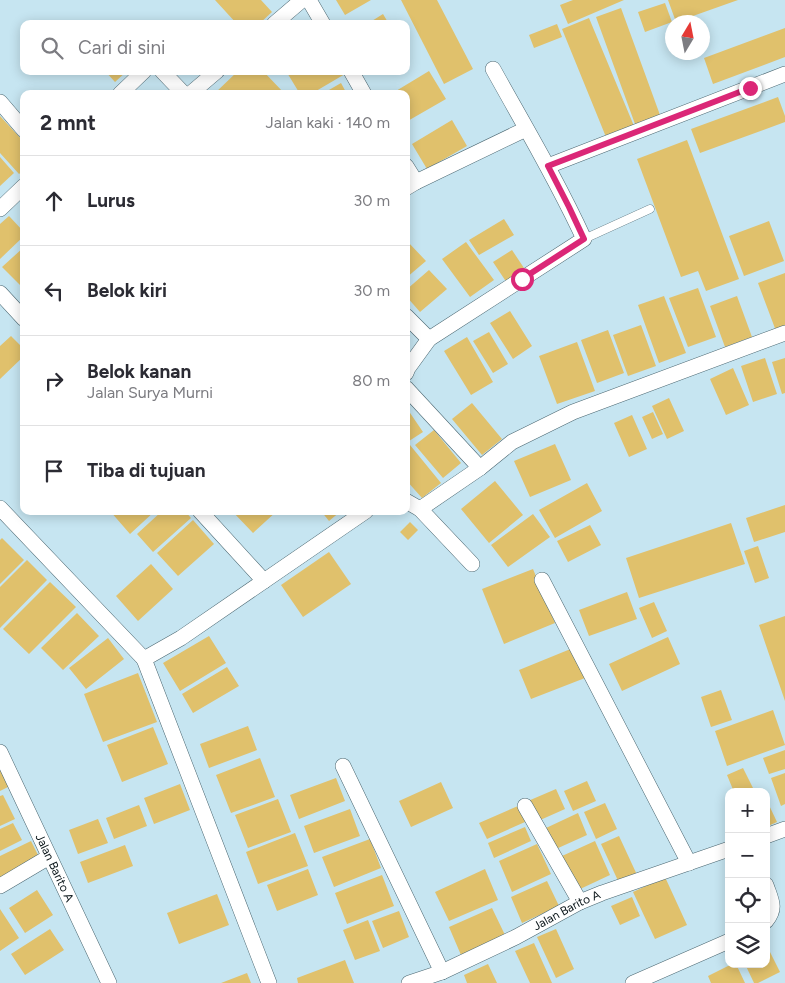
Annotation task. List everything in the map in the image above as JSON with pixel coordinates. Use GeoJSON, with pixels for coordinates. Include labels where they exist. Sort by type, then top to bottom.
{"type":"FeatureCollection","features":[{"type":"Feature","properties":{"kind":"street"},"geometry":{"type":"LineString","coordinates":[[279,20],[302,0]]}},
{"type":"Feature","properties":{"kind":"street"},"geometry":{"type":"LineString","coordinates":[[308,0],[320,20]]}},
{"type":"Feature","properties":{"kind":"street"},"geometry":{"type":"LineString","coordinates":[[410,365],[429,339],[584,239],[548,166],[493,69]]}},
{"type":"Feature","properties":{"kind":"street"},"geometry":{"type":"LineString","coordinates":[[548,166],[785,74]]}},
{"type":"Feature","properties":{"kind":"street"},"geometry":{"type":"LineString","coordinates":[[124,90],[140,75]]}},
{"type":"Feature","properties":{"kind":"street"},"geometry":{"type":"LineString","coordinates":[[166,75],[180,90]]}},
{"type":"Feature","properties":{"kind":"street"},"geometry":{"type":"LineString","coordinates":[[195,90],[212,75]]}},
{"type":"Feature","properties":{"kind":"street"},"geometry":{"type":"LineString","coordinates":[[353,75],[362,90]]}},
{"type":"Feature","properties":{"kind":"street"},"geometry":{"type":"LineString","coordinates":[[0,102],[20,125]]}},
{"type":"Feature","properties":{"kind":"street"},"geometry":{"type":"LineString","coordinates":[[411,185],[526,129]]}},
{"type":"Feature","properties":{"kind":"street"},"geometry":{"type":"LineString","coordinates":[[0,209],[20,190]]}},
{"type":"Feature","properties":{"kind":"street"},"geometry":{"type":"LineString","coordinates":[[0,293],[20,315]]}},
{"type":"Feature","properties":{"kind":"street"},"geometry":{"type":"LineString","coordinates":[[410,320],[429,339]]}},
{"type":"Feature","properties":{"kind":"street"},"geometry":{"type":"LineString","coordinates":[[420,509],[480,468],[512,442],[573,412],[785,333]]}},
{"type":"Feature","properties":{"kind":"street"},"geometry":{"type":"LineString","coordinates":[[410,392],[480,468]]}},
{"type":"Feature","properties":{"kind":"street"},"geometry":{"type":"LineString","coordinates":[[410,503],[420,509],[472,564]]}},
{"type":"Feature","properties":{"kind":"street"},"geometry":{"type":"LineString","coordinates":[[0,508],[144,660],[269,983]]}},
{"type":"Feature","properties":{"kind":"street"},"geometry":{"type":"LineString","coordinates":[[204,515],[264,581]]}},
{"type":"Feature","properties":{"kind":"street"},"geometry":{"type":"LineString","coordinates":[[144,660],[181,638],[360,515]]}},
{"type":"Feature","properties":{"kind":"street"},"geometry":{"type":"LineString","coordinates":[[542,580],[689,863]]}},
{"type":"Feature","properties":{"kind":"street","name":"Jalan Barito A"},"geometry":{"type":"LineString","coordinates":[[0,752],[109,983]]}},
{"type":"Feature","properties":{"kind":"street"},"geometry":{"type":"LineString","coordinates":[[343,766],[442,972]]}},
{"type":"Feature","properties":{"kind":"street"},"geometry":{"type":"LineString","coordinates":[[525,806],[580,902]]}},
{"type":"Feature","properties":{"kind":"street"},"geometry":{"type":"LineString","coordinates":[[770,835],[785,829]]}},
{"type":"Feature","properties":{"kind":"street","name":"Jalan Barito A"},"geometry":{"type":"LineString","coordinates":[[409,983],[442,972],[516,937],[580,902],[725,850]]}},
{"type":"Feature","properties":{"kind":"street"},"geometry":{"type":"LineString","coordinates":[[0,886],[49,857]]}},
{"type":"Feature","properties":{"kind":"street"},"geometry":{"type":"LineString","coordinates":[[770,899],[773,908],[770,915]]}},
{"type":"Feature","properties":{"kind":"street"},"geometry":{"type":"LineString","coordinates":[[633,983],[725,943]]}},
{"type":"Feature","properties":{"kind":"lane"},"geometry":{"type":"LineString","coordinates":[[584,239],[650,209]]}},
{"type":"Feature","properties":{"kind":"building"},"geometry":{"type":"Polygon","coordinates":[[[215,0],[261,0],[272,12],[263,20],[233,20],[215,0]]]}},
{"type":"Feature","properties":{"kind":"building"},"geometry":{"type":"Polygon","coordinates":[[[336,0],[371,0],[345,15],[336,0]]]}},
{"type":"Feature","properties":{"kind":"building"},"geometry":{"type":"Polygon","coordinates":[[[401,0],[437,0],[473,69],[444,84],[401,0]]]}},
{"type":"Feature","properties":{"kind":"building"},"geometry":{"type":"Polygon","coordinates":[[[573,0],[624,0],[568,24],[560,5],[573,0]]]}},
{"type":"Feature","properties":{"kind":"building"},"geometry":{"type":"Polygon","coordinates":[[[668,0],[738,0],[696,15],[673,15],[668,0]]]}},
{"type":"Feature","properties":{"kind":"building"},"geometry":{"type":"Polygon","coordinates":[[[665,3],[669,15],[665,15],[665,25],[645,32],[638,12],[665,3]]]}},
{"type":"Feature","properties":{"kind":"building"},"geometry":{"type":"Polygon","coordinates":[[[621,8],[660,115],[635,124],[596,17],[621,8]]]}},
{"type":"Feature","properties":{"kind":"building"},"geometry":{"type":"Polygon","coordinates":[[[383,14],[387,20],[373,20],[383,14]]]}},
{"type":"Feature","properties":{"kind":"building"},"geometry":{"type":"Polygon","coordinates":[[[589,18],[634,126],[606,137],[562,29],[589,18]]]}},
{"type":"Feature","properties":{"kind":"building"},"geometry":{"type":"Polygon","coordinates":[[[557,24],[562,37],[534,48],[529,35],[557,24]]]}},
{"type":"Feature","properties":{"kind":"building"},"geometry":{"type":"Polygon","coordinates":[[[785,28],[785,57],[713,84],[705,60],[710,60],[710,56],[785,28]]]}},
{"type":"Feature","properties":{"kind":"building"},"geometry":{"type":"Polygon","coordinates":[[[429,71],[446,99],[410,120],[410,90],[398,90],[429,71]]]}},
{"type":"Feature","properties":{"kind":"building"},"geometry":{"type":"Polygon","coordinates":[[[109,75],[123,75],[115,82],[109,75]]]}},
{"type":"Feature","properties":{"kind":"building"},"geometry":{"type":"Polygon","coordinates":[[[234,75],[267,75],[281,90],[218,90],[234,75]]]}},
{"type":"Feature","properties":{"kind":"building"},"geometry":{"type":"Polygon","coordinates":[[[288,75],[343,75],[318,90],[298,90],[288,75]]]}},
{"type":"Feature","properties":{"kind":"building"},"geometry":{"type":"Polygon","coordinates":[[[341,83],[345,90],[329,90],[341,83]]]}},
{"type":"Feature","properties":{"kind":"building"},"geometry":{"type":"Polygon","coordinates":[[[778,97],[785,116],[785,122],[700,153],[691,129],[778,97]]]}},
{"type":"Feature","properties":{"kind":"building"},"geometry":{"type":"Polygon","coordinates":[[[0,116],[20,138],[20,173],[0,153],[0,116]]]}},
{"type":"Feature","properties":{"kind":"building"},"geometry":{"type":"Polygon","coordinates":[[[452,120],[467,146],[427,169],[412,144],[452,120]]]}},
{"type":"Feature","properties":{"kind":"building"},"geometry":{"type":"Polygon","coordinates":[[[687,140],[739,279],[706,291],[698,271],[681,277],[637,159],[687,140]]]}},
{"type":"Feature","properties":{"kind":"building"},"geometry":{"type":"Polygon","coordinates":[[[0,157],[14,173],[0,186],[0,157]]]}},
{"type":"Feature","properties":{"kind":"building"},"geometry":{"type":"Polygon","coordinates":[[[9,216],[20,228],[20,240],[0,259],[0,224],[9,216]]]}},
{"type":"Feature","properties":{"kind":"building"},"geometry":{"type":"Polygon","coordinates":[[[504,219],[514,235],[479,255],[469,240],[504,219]]]}},
{"type":"Feature","properties":{"kind":"building"},"geometry":{"type":"Polygon","coordinates":[[[769,221],[784,261],[744,276],[729,236],[769,221]]]}},
{"type":"Feature","properties":{"kind":"building"},"geometry":{"type":"Polygon","coordinates":[[[466,242],[494,280],[470,297],[442,259],[466,242]]]}},
{"type":"Feature","properties":{"kind":"building"},"geometry":{"type":"Polygon","coordinates":[[[410,244],[426,261],[410,275],[410,244]]]}},
{"type":"Feature","properties":{"kind":"building"},"geometry":{"type":"Polygon","coordinates":[[[512,250],[526,271],[507,283],[493,262],[512,250]]]}},
{"type":"Feature","properties":{"kind":"building"},"geometry":{"type":"Polygon","coordinates":[[[20,251],[20,285],[2,267],[20,251]]]}},
{"type":"Feature","properties":{"kind":"building"},"geometry":{"type":"Polygon","coordinates":[[[429,270],[447,289],[420,312],[410,301],[410,287],[429,270]]]}},
{"type":"Feature","properties":{"kind":"building"},"geometry":{"type":"Polygon","coordinates":[[[785,273],[785,327],[776,331],[758,283],[785,273]]]}},
{"type":"Feature","properties":{"kind":"building"},"geometry":{"type":"Polygon","coordinates":[[[698,288],[716,337],[688,347],[669,298],[698,288]]]}},
{"type":"Feature","properties":{"kind":"building"},"geometry":{"type":"Polygon","coordinates":[[[664,296],[686,353],[659,363],[638,305],[664,296]]]}},
{"type":"Feature","properties":{"kind":"building"},"geometry":{"type":"Polygon","coordinates":[[[737,296],[752,337],[725,347],[710,306],[737,296]]]}},
{"type":"Feature","properties":{"kind":"building"},"geometry":{"type":"Polygon","coordinates":[[[510,311],[532,346],[513,359],[490,323],[510,311]]]}},
{"type":"Feature","properties":{"kind":"building"},"geometry":{"type":"Polygon","coordinates":[[[641,325],[656,366],[628,376],[613,335],[641,325]]]}},
{"type":"Feature","properties":{"kind":"building"},"geometry":{"type":"Polygon","coordinates":[[[608,330],[624,373],[597,383],[581,340],[608,330]]]}},
{"type":"Feature","properties":{"kind":"building"},"geometry":{"type":"Polygon","coordinates":[[[489,332],[508,364],[493,373],[473,341],[489,332]]]}},
{"type":"Feature","properties":{"kind":"building"},"geometry":{"type":"Polygon","coordinates":[[[11,336],[20,345],[20,360],[0,379],[0,346],[11,336]]]}},
{"type":"Feature","properties":{"kind":"building"},"geometry":{"type":"Polygon","coordinates":[[[467,337],[493,382],[471,395],[444,351],[467,337]]]}},
{"type":"Feature","properties":{"kind":"building"},"geometry":{"type":"Polygon","coordinates":[[[577,342],[595,391],[557,404],[539,356],[577,342]]]}},
{"type":"Feature","properties":{"kind":"building"},"geometry":{"type":"Polygon","coordinates":[[[765,358],[777,394],[753,402],[741,366],[765,358]]]}},
{"type":"Feature","properties":{"kind":"building"},"geometry":{"type":"Polygon","coordinates":[[[785,358],[785,393],[782,394],[772,362],[785,358]]]}},
{"type":"Feature","properties":{"kind":"building"},"geometry":{"type":"Polygon","coordinates":[[[733,368],[749,405],[726,415],[710,379],[733,368]]]}},
{"type":"Feature","properties":{"kind":"building"},"geometry":{"type":"Polygon","coordinates":[[[669,398],[684,431],[667,439],[652,406],[669,398]]]}},
{"type":"Feature","properties":{"kind":"building"},"geometry":{"type":"Polygon","coordinates":[[[472,403],[502,439],[482,455],[452,419],[472,403]]]}},
{"type":"Feature","properties":{"kind":"building"},"geometry":{"type":"Polygon","coordinates":[[[653,412],[663,434],[652,439],[642,417],[653,412]]]}},
{"type":"Feature","properties":{"kind":"building"},"geometry":{"type":"Polygon","coordinates":[[[410,413],[423,432],[410,440],[410,413]]]}},
{"type":"Feature","properties":{"kind":"building"},"geometry":{"type":"Polygon","coordinates":[[[632,415],[647,449],[629,457],[614,423],[632,415]]]}},
{"type":"Feature","properties":{"kind":"building"},"geometry":{"type":"Polygon","coordinates":[[[434,430],[461,463],[443,478],[415,445],[434,430]]]}},
{"type":"Feature","properties":{"kind":"building"},"geometry":{"type":"Polygon","coordinates":[[[555,444],[571,480],[530,497],[514,461],[555,444]]]}},
{"type":"Feature","properties":{"kind":"building"},"geometry":{"type":"Polygon","coordinates":[[[410,445],[441,483],[422,498],[410,484],[410,445]]]}},
{"type":"Feature","properties":{"kind":"building"},"geometry":{"type":"Polygon","coordinates":[[[495,481],[523,515],[489,543],[461,509],[495,481]]]}},
{"type":"Feature","properties":{"kind":"building"},"geometry":{"type":"Polygon","coordinates":[[[587,483],[602,511],[555,538],[539,510],[587,483]]]}},
{"type":"Feature","properties":{"kind":"building"},"geometry":{"type":"Polygon","coordinates":[[[785,505],[785,532],[754,542],[746,518],[785,505]]]}},
{"type":"Feature","properties":{"kind":"building"},"geometry":{"type":"Polygon","coordinates":[[[533,514],[550,537],[508,567],[491,545],[533,514]]]}},
{"type":"Feature","properties":{"kind":"building"},"geometry":{"type":"Polygon","coordinates":[[[113,515],[151,515],[130,534],[113,515]]]}},
{"type":"Feature","properties":{"kind":"building"},"geometry":{"type":"Polygon","coordinates":[[[158,515],[188,515],[191,518],[153,552],[137,534],[158,515]]]}},
{"type":"Feature","properties":{"kind":"building"},"geometry":{"type":"Polygon","coordinates":[[[236,515],[273,515],[253,533],[236,515]]]}},
{"type":"Feature","properties":{"kind":"building"},"geometry":{"type":"Polygon","coordinates":[[[324,515],[336,515],[329,521],[324,515]]]}},
{"type":"Feature","properties":{"kind":"building"},"geometry":{"type":"Polygon","coordinates":[[[193,520],[214,544],[178,576],[157,553],[193,520]]]}},
{"type":"Feature","properties":{"kind":"building"},"geometry":{"type":"Polygon","coordinates":[[[410,522],[418,530],[408,540],[400,532],[410,522]]]}},
{"type":"Feature","properties":{"kind":"building"},"geometry":{"type":"Polygon","coordinates":[[[731,523],[745,564],[639,598],[626,558],[731,523]]]}},
{"type":"Feature","properties":{"kind":"building"},"geometry":{"type":"Polygon","coordinates":[[[590,525],[601,545],[568,562],[557,541],[590,525]]]}},
{"type":"Feature","properties":{"kind":"building"},"geometry":{"type":"Polygon","coordinates":[[[2,538],[24,560],[0,584],[0,540],[2,538]]]}},
{"type":"Feature","properties":{"kind":"building"},"geometry":{"type":"Polygon","coordinates":[[[758,546],[769,578],[755,583],[744,551],[758,546]]]}},
{"type":"Feature","properties":{"kind":"building"},"geometry":{"type":"Polygon","coordinates":[[[329,552],[351,584],[303,617],[281,585],[329,552]]]}},
{"type":"Feature","properties":{"kind":"building"},"geometry":{"type":"Polygon","coordinates":[[[27,560],[47,580],[0,628],[0,587],[27,560]]]}},
{"type":"Feature","properties":{"kind":"building"},"geometry":{"type":"Polygon","coordinates":[[[151,564],[173,589],[138,621],[116,596],[151,564]]]}},
{"type":"Feature","properties":{"kind":"building"},"geometry":{"type":"Polygon","coordinates":[[[533,569],[555,623],[504,644],[482,589],[533,569]]]}},
{"type":"Feature","properties":{"kind":"building"},"geometry":{"type":"Polygon","coordinates":[[[50,582],[76,607],[29,654],[3,629],[50,582]]]}},
{"type":"Feature","properties":{"kind":"building"},"geometry":{"type":"Polygon","coordinates":[[[627,592],[637,619],[589,636],[579,610],[627,592]]]}},
{"type":"Feature","properties":{"kind":"building"},"geometry":{"type":"Polygon","coordinates":[[[654,602],[667,631],[652,638],[639,608],[654,602]]]}},
{"type":"Feature","properties":{"kind":"building"},"geometry":{"type":"Polygon","coordinates":[[[77,613],[99,636],[63,670],[41,648],[77,613]]]}},
{"type":"Feature","properties":{"kind":"building"},"geometry":{"type":"Polygon","coordinates":[[[785,616],[785,701],[759,625],[785,616]]]}},
{"type":"Feature","properties":{"kind":"building"},"geometry":{"type":"Polygon","coordinates":[[[209,636],[226,663],[180,691],[163,663],[209,636]]]}},
{"type":"Feature","properties":{"kind":"building"},"geometry":{"type":"Polygon","coordinates":[[[668,637],[680,664],[622,691],[609,664],[668,637]]]}},
{"type":"Feature","properties":{"kind":"building"},"geometry":{"type":"Polygon","coordinates":[[[108,638],[124,659],[86,689],[69,668],[108,638]]]}},
{"type":"Feature","properties":{"kind":"building"},"geometry":{"type":"Polygon","coordinates":[[[573,648],[585,678],[531,699],[519,670],[573,648]]]}},
{"type":"Feature","properties":{"kind":"building"},"geometry":{"type":"Polygon","coordinates":[[[227,667],[239,686],[193,713],[182,694],[227,667]]]}},
{"type":"Feature","properties":{"kind":"building"},"geometry":{"type":"Polygon","coordinates":[[[138,673],[157,722],[103,742],[84,694],[138,673]]]}},
{"type":"Feature","properties":{"kind":"building"},"geometry":{"type":"Polygon","coordinates":[[[721,690],[732,720],[711,727],[701,697],[721,690]]]}},
{"type":"Feature","properties":{"kind":"building"},"geometry":{"type":"Polygon","coordinates":[[[773,710],[785,745],[727,766],[715,731],[773,710]]]}},
{"type":"Feature","properties":{"kind":"building"},"geometry":{"type":"Polygon","coordinates":[[[248,726],[257,750],[209,768],[200,744],[248,726]]]}},
{"type":"Feature","properties":{"kind":"building"},"geometry":{"type":"Polygon","coordinates":[[[153,727],[168,764],[122,782],[107,745],[153,727]]]}},
{"type":"Feature","properties":{"kind":"building"},"geometry":{"type":"Polygon","coordinates":[[[785,750],[785,769],[769,774],[763,758],[785,750]]]}},
{"type":"Feature","properties":{"kind":"building"},"geometry":{"type":"Polygon","coordinates":[[[260,758],[275,797],[231,813],[216,775],[260,758]]]}},
{"type":"Feature","properties":{"kind":"building"},"geometry":{"type":"Polygon","coordinates":[[[0,767],[10,786],[0,791],[0,767]]]}},
{"type":"Feature","properties":{"kind":"building"},"geometry":{"type":"Polygon","coordinates":[[[743,768],[753,788],[732,788],[727,775],[743,768]]]}},
{"type":"Feature","properties":{"kind":"building"},"geometry":{"type":"Polygon","coordinates":[[[785,773],[785,804],[781,806],[771,778],[785,773]]]}},
{"type":"Feature","properties":{"kind":"building"},"geometry":{"type":"Polygon","coordinates":[[[336,778],[345,801],[299,819],[290,795],[336,778]]]}},
{"type":"Feature","properties":{"kind":"building"},"geometry":{"type":"Polygon","coordinates":[[[587,781],[596,801],[573,811],[564,791],[587,781]]]}},
{"type":"Feature","properties":{"kind":"building"},"geometry":{"type":"Polygon","coordinates":[[[441,782],[453,808],[411,827],[399,801],[441,782]]]}},
{"type":"Feature","properties":{"kind":"building"},"geometry":{"type":"Polygon","coordinates":[[[180,784],[190,810],[154,824],[144,798],[180,784]]]}},
{"type":"Feature","properties":{"kind":"building"},"geometry":{"type":"Polygon","coordinates":[[[556,789],[565,809],[538,821],[528,801],[556,789]]]}},
{"type":"Feature","properties":{"kind":"building"},"geometry":{"type":"Polygon","coordinates":[[[3,795],[15,819],[0,826],[0,796],[3,795]]]}},
{"type":"Feature","properties":{"kind":"building"},"geometry":{"type":"Polygon","coordinates":[[[278,799],[291,832],[248,848],[235,815],[278,799]]]}},
{"type":"Feature","properties":{"kind":"building"},"geometry":{"type":"Polygon","coordinates":[[[605,803],[617,829],[596,839],[584,812],[605,803]]]}},
{"type":"Feature","properties":{"kind":"building"},"geometry":{"type":"Polygon","coordinates":[[[139,805],[147,826],[114,839],[106,818],[139,805]]]}},
{"type":"Feature","properties":{"kind":"building"},"geometry":{"type":"Polygon","coordinates":[[[518,806],[525,822],[487,839],[479,823],[518,806]]]}},
{"type":"Feature","properties":{"kind":"building"},"geometry":{"type":"Polygon","coordinates":[[[770,807],[777,822],[770,825],[770,807]]]}},
{"type":"Feature","properties":{"kind":"building"},"geometry":{"type":"Polygon","coordinates":[[[350,809],[360,836],[314,853],[304,826],[350,809]]]}},
{"type":"Feature","properties":{"kind":"building"},"geometry":{"type":"Polygon","coordinates":[[[578,813],[587,835],[556,849],[546,828],[578,813]]]}},
{"type":"Feature","properties":{"kind":"building"},"geometry":{"type":"Polygon","coordinates":[[[98,819],[108,843],[78,854],[69,830],[98,819]]]}},
{"type":"Feature","properties":{"kind":"building"},"geometry":{"type":"Polygon","coordinates":[[[13,823],[22,840],[0,851],[0,829],[13,823]]]}},
{"type":"Feature","properties":{"kind":"building"},"geometry":{"type":"Polygon","coordinates":[[[525,827],[531,841],[494,858],[488,843],[525,827]]]}},
{"type":"Feature","properties":{"kind":"building"},"geometry":{"type":"Polygon","coordinates":[[[295,833],[308,866],[258,884],[246,852],[295,833]]]}},
{"type":"Feature","properties":{"kind":"building"},"geometry":{"type":"Polygon","coordinates":[[[619,836],[638,877],[620,885],[601,844],[619,836]]]}},
{"type":"Feature","properties":{"kind":"building"},"geometry":{"type":"Polygon","coordinates":[[[370,839],[381,868],[334,887],[322,857],[370,839]]]}},
{"type":"Feature","properties":{"kind":"building"},"geometry":{"type":"Polygon","coordinates":[[[31,841],[40,859],[0,879],[0,856],[31,841]]]}},
{"type":"Feature","properties":{"kind":"building"},"geometry":{"type":"Polygon","coordinates":[[[595,841],[610,875],[578,890],[562,856],[595,841]]]}},
{"type":"Feature","properties":{"kind":"building"},"geometry":{"type":"Polygon","coordinates":[[[537,844],[551,874],[512,892],[499,861],[537,844]]]}},
{"type":"Feature","properties":{"kind":"building"},"geometry":{"type":"Polygon","coordinates":[[[125,845],[133,866],[88,883],[80,862],[125,845]]]}},
{"type":"Feature","properties":{"kind":"building"},"geometry":{"type":"Polygon","coordinates":[[[308,869],[318,895],[277,911],[267,885],[308,869]]]}},
{"type":"Feature","properties":{"kind":"building"},"geometry":{"type":"Polygon","coordinates":[[[485,869],[498,900],[449,921],[435,892],[485,869]]]}},
{"type":"Feature","properties":{"kind":"building"},"geometry":{"type":"Polygon","coordinates":[[[382,875],[394,906],[347,924],[335,893],[382,875]]]}},
{"type":"Feature","properties":{"kind":"building"},"geometry":{"type":"Polygon","coordinates":[[[665,877],[687,925],[655,939],[633,892],[665,877]]]}},
{"type":"Feature","properties":{"kind":"building"},"geometry":{"type":"Polygon","coordinates":[[[547,881],[559,906],[522,923],[511,897],[547,881]]]}},
{"type":"Feature","properties":{"kind":"building"},"geometry":{"type":"Polygon","coordinates":[[[37,890],[53,915],[25,933],[9,908],[37,890]]]}},
{"type":"Feature","properties":{"kind":"building"},"geometry":{"type":"Polygon","coordinates":[[[217,894],[229,925],[179,944],[167,913],[217,894]]]}},
{"type":"Feature","properties":{"kind":"building"},"geometry":{"type":"Polygon","coordinates":[[[632,897],[640,916],[620,925],[611,906],[632,897]]]}},
{"type":"Feature","properties":{"kind":"building"},"geometry":{"type":"Polygon","coordinates":[[[492,908],[505,935],[461,955],[449,927],[492,908]]]}},
{"type":"Feature","properties":{"kind":"building"},"geometry":{"type":"Polygon","coordinates":[[[0,909],[19,938],[0,951],[0,909]]]}},
{"type":"Feature","properties":{"kind":"building"},"geometry":{"type":"Polygon","coordinates":[[[399,911],[409,937],[383,948],[372,921],[399,911]]]}},
{"type":"Feature","properties":{"kind":"building"},"geometry":{"type":"Polygon","coordinates":[[[368,920],[380,951],[355,960],[343,930],[368,920]]]}},
{"type":"Feature","properties":{"kind":"building"},"geometry":{"type":"Polygon","coordinates":[[[50,929],[64,950],[25,975],[11,954],[50,929]]]}},
{"type":"Feature","properties":{"kind":"building"},"geometry":{"type":"Polygon","coordinates":[[[556,929],[574,969],[556,978],[537,937],[556,929]]]}},
{"type":"Feature","properties":{"kind":"building"},"geometry":{"type":"Polygon","coordinates":[[[534,943],[552,983],[530,983],[515,951],[534,943]]]}},
{"type":"Feature","properties":{"kind":"building"},"geometry":{"type":"Polygon","coordinates":[[[770,952],[780,972],[758,983],[754,983],[747,968],[770,968],[770,952]]]}},
{"type":"Feature","properties":{"kind":"building"},"geometry":{"type":"Polygon","coordinates":[[[345,960],[354,983],[298,983],[297,978],[345,960]]]}},
{"type":"Feature","properties":{"kind":"building"},"geometry":{"type":"Polygon","coordinates":[[[488,964],[497,983],[467,983],[464,975],[488,964]]]}},
{"type":"Feature","properties":{"kind":"building"},"geometry":{"type":"Polygon","coordinates":[[[725,968],[738,968],[745,983],[711,983],[708,976],[725,968]]]}},
{"type":"Feature","properties":{"kind":"building"},"geometry":{"type":"Polygon","coordinates":[[[247,973],[251,983],[221,983],[247,973]]]}},
{"type":"Feature","properties":{"kind":"route"},"geometry":{"type":"LineString","coordinates":[[522,279],[584,239],[548,166],[750,88]]}}]}
